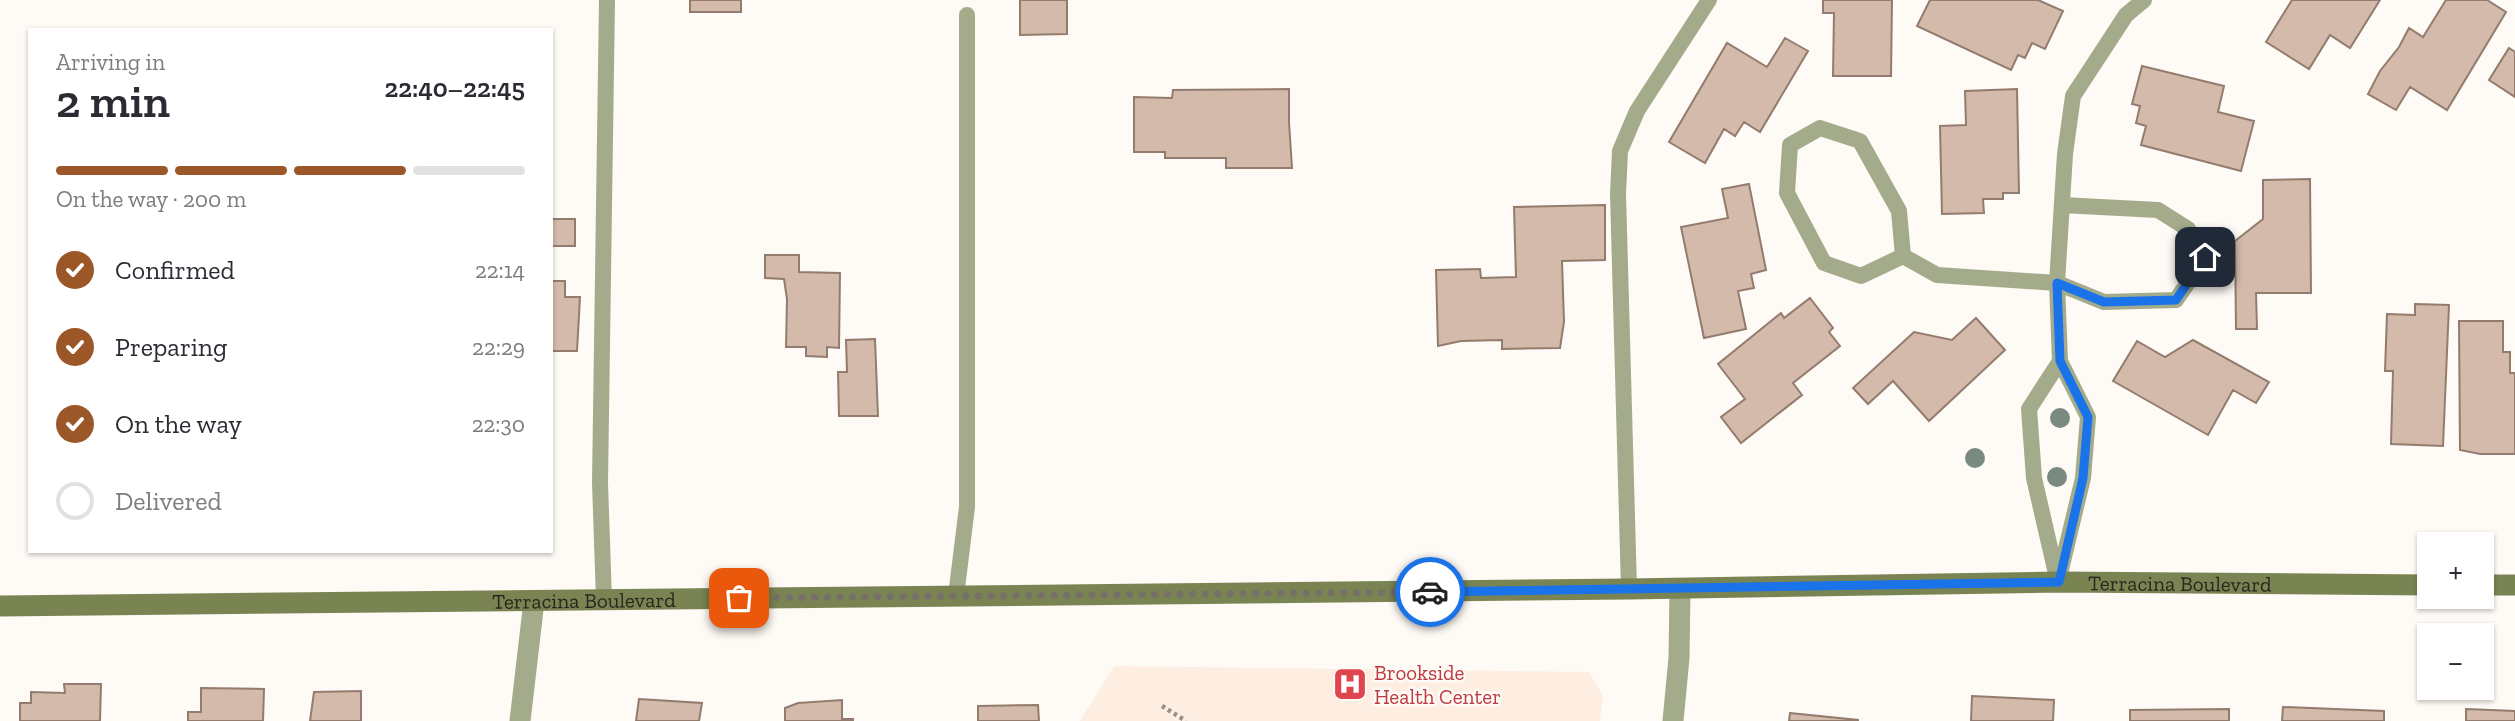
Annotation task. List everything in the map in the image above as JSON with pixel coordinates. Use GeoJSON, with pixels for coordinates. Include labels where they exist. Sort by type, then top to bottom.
{"type":"FeatureCollection","features":[{"type":"Feature","properties":{"kind":"main road","name":"Terracina Boulevard"},"geometry":{"type":"LineString","coordinates":[[0,606],[1680,589],[2059,582],[2417,585]]}},
{"type":"Feature","properties":{"kind":"main road"},"geometry":{"type":"LineString","coordinates":[[2494,585],[2515,585]]}},
{"type":"Feature","properties":{"kind":"street"},"geometry":{"type":"LineString","coordinates":[[1673,721],[1679,658],[1680,589]]}},
{"type":"Feature","properties":{"kind":"street"},"geometry":{"type":"LineString","coordinates":[[520,721],[534,601]]}},
{"type":"Feature","properties":{"kind":"lane"},"geometry":{"type":"LineString","coordinates":[[604,600],[600,483],[607,0]]}},
{"type":"Feature","properties":{"kind":"lane"},"geometry":{"type":"LineString","coordinates":[[1629,589],[1618,194],[1620,151],[1637,111],[1709,0]]}},
{"type":"Feature","properties":{"kind":"lane"},"geometry":{"type":"LineString","coordinates":[[2059,582],[2083,478],[2088,417],[2060,361],[2057,283],[2073,96],[2126,15],[2144,0]]}},
{"type":"Feature","properties":{"kind":"lane"},"geometry":{"type":"LineString","coordinates":[[956,597],[967,508],[967,15]]}},
{"type":"Feature","properties":{"kind":"lane"},"geometry":{"type":"LineString","coordinates":[[1819,128],[1860,141],[1899,211],[1903,256],[1861,276],[1824,263],[1787,193],[1790,145],[1819,128]]}},
{"type":"Feature","properties":{"kind":"lane"},"geometry":{"type":"LineString","coordinates":[[1903,256],[1937,275],[2057,283],[2104,302],[2176,300],[2205,257],[2188,229],[2158,210],[2062,205]]}},
{"type":"Feature","properties":{"kind":"lane"},"geometry":{"type":"LineString","coordinates":[[2059,582],[2034,478],[2029,409],[2060,361]]}},
{"type":"Feature","properties":{"kind":"path"},"geometry":{"type":"LineString","coordinates":[[1162,706],[1186,721]]}},
{"type":"Feature","properties":{"kind":"shaded area","name":"Brookside Health Center"},"geometry":{"type":"Polygon","coordinates":[[[1114,666],[1589,672],[1603,696],[1600,721],[1080,721],[1114,666]]]}},
{"type":"Feature","properties":{"kind":"building"},"geometry":{"type":"Polygon","coordinates":[[[690,0],[741,0],[741,12],[690,12],[690,0]]]}},
{"type":"Feature","properties":{"kind":"building"},"geometry":{"type":"Polygon","coordinates":[[[1020,0],[1067,0],[1067,34],[1020,35],[1020,0]]]}},
{"type":"Feature","properties":{"kind":"building"},"geometry":{"type":"Polygon","coordinates":[[[1823,0],[1892,0],[1891,76],[1833,76],[1834,13],[1823,13],[1823,0]]]}},
{"type":"Feature","properties":{"kind":"building"},"geometry":{"type":"Polygon","coordinates":[[[1930,0],[2038,0],[2063,11],[2045,49],[2032,43],[2025,58],[2018,55],[2011,70],[1917,26],[1930,0]]]}},
{"type":"Feature","properties":{"kind":"building"},"geometry":{"type":"Polygon","coordinates":[[[2292,0],[2380,0],[2350,48],[2330,35],[2309,69],[2266,42],[2292,0]]]}},
{"type":"Feature","properties":{"kind":"building"},"geometry":{"type":"Polygon","coordinates":[[[2446,0],[2487,0],[2506,12],[2447,110],[2410,87],[2396,110],[2368,94],[2409,28],[2423,37],[2446,0]]]}},
{"type":"Feature","properties":{"kind":"building"},"geometry":{"type":"Polygon","coordinates":[[[1785,38],[1808,51],[1760,132],[1744,122],[1735,136],[1724,129],[1705,163],[1669,142],[1727,43],[1767,67],[1785,38]]]}},
{"type":"Feature","properties":{"kind":"building"},"geometry":{"type":"Polygon","coordinates":[[[2509,48],[2515,52],[2515,97],[2489,80],[2509,48]]]}},
{"type":"Feature","properties":{"kind":"building"},"geometry":{"type":"Polygon","coordinates":[[[2142,66],[2224,86],[2218,112],[2254,121],[2241,171],[2141,145],[2146,126],[2136,123],[2140,106],[2132,104],[2142,66]]]}},
{"type":"Feature","properties":{"kind":"building"},"geometry":{"type":"Polygon","coordinates":[[[1289,89],[1292,168],[1226,168],[1226,158],[1165,158],[1165,152],[1134,152],[1134,97],[1172,98],[1173,90],[1289,89]]]}},
{"type":"Feature","properties":{"kind":"building"},"geometry":{"type":"Polygon","coordinates":[[[2017,89],[2019,193],[2003,193],[2003,199],[1983,199],[1984,213],[1942,214],[1940,126],[1966,125],[1965,91],[2017,89]]]}},
{"type":"Feature","properties":{"kind":"building"},"geometry":{"type":"Polygon","coordinates":[[[2310,179],[2311,293],[2256,293],[2257,329],[2236,329],[2235,241],[2263,219],[2263,180],[2310,179]]]}},
{"type":"Feature","properties":{"kind":"building"},"geometry":{"type":"Polygon","coordinates":[[[1749,184],[1766,270],[1751,274],[1754,288],[1738,291],[1746,329],[1704,338],[1681,227],[1728,218],[1722,189],[1749,184]]]}},
{"type":"Feature","properties":{"kind":"building"},"geometry":{"type":"Polygon","coordinates":[[[1605,205],[1605,260],[1562,261],[1564,322],[1560,348],[1502,349],[1502,340],[1461,341],[1438,346],[1436,270],[1480,269],[1481,278],[1516,277],[1514,207],[1605,205]]]}},
{"type":"Feature","properties":{"kind":"building"},"geometry":{"type":"Polygon","coordinates":[[[553,219],[575,219],[575,246],[553,246],[553,219]]]}},
{"type":"Feature","properties":{"kind":"building"},"geometry":{"type":"Polygon","coordinates":[[[765,255],[799,255],[799,272],[840,273],[839,348],[827,347],[827,357],[806,356],[806,347],[786,347],[787,299],[784,279],[765,278],[765,255]]]}},
{"type":"Feature","properties":{"kind":"building"},"geometry":{"type":"Polygon","coordinates":[[[553,281],[565,281],[565,297],[580,297],[577,351],[553,351],[553,281]]]}},
{"type":"Feature","properties":{"kind":"building"},"geometry":{"type":"Polygon","coordinates":[[[1810,298],[1833,328],[1829,332],[1840,346],[1793,383],[1802,395],[1741,443],[1721,417],[1745,399],[1718,364],[1781,313],[1784,318],[1810,298]]]}},
{"type":"Feature","properties":{"kind":"building"},"geometry":{"type":"Polygon","coordinates":[[[2415,304],[2449,305],[2443,446],[2391,444],[2393,371],[2385,371],[2387,314],[2415,315],[2415,304]]]}},
{"type":"Feature","properties":{"kind":"building"},"geometry":{"type":"Polygon","coordinates":[[[1976,318],[2005,350],[1929,421],[1893,381],[1868,404],[1853,388],[1914,332],[1952,340],[1976,318]]]}},
{"type":"Feature","properties":{"kind":"building"},"geometry":{"type":"Polygon","coordinates":[[[2459,321],[2503,321],[2503,352],[2510,352],[2510,373],[2515,373],[2515,454],[2480,454],[2460,450],[2459,321]]]}},
{"type":"Feature","properties":{"kind":"building"},"geometry":{"type":"Polygon","coordinates":[[[875,339],[878,416],[839,416],[838,372],[847,372],[846,340],[875,339]]]}},
{"type":"Feature","properties":{"kind":"building"},"geometry":{"type":"Polygon","coordinates":[[[2193,340],[2269,382],[2256,403],[2233,390],[2208,435],[2113,381],[2137,341],[2165,357],[2193,340]]]}},
{"type":"Feature","properties":{"kind":"building"},"geometry":{"type":"Polygon","coordinates":[[[64,684],[101,684],[100,721],[20,721],[20,703],[31,703],[31,692],[65,693],[64,684]]]}},
{"type":"Feature","properties":{"kind":"building"},"geometry":{"type":"Polygon","coordinates":[[[201,688],[264,689],[263,721],[188,721],[188,712],[201,712],[201,688]]]}},
{"type":"Feature","properties":{"kind":"building"},"geometry":{"type":"Polygon","coordinates":[[[361,691],[361,721],[310,721],[314,692],[361,691]]]}},
{"type":"Feature","properties":{"kind":"building"},"geometry":{"type":"Polygon","coordinates":[[[1972,696],[2054,700],[2053,721],[1971,721],[1972,696]]]}},
{"type":"Feature","properties":{"kind":"building"},"geometry":{"type":"Polygon","coordinates":[[[639,699],[702,703],[699,721],[636,721],[639,699]]]}},
{"type":"Feature","properties":{"kind":"building"},"geometry":{"type":"Polygon","coordinates":[[[842,700],[842,719],[853,721],[785,721],[785,708],[798,703],[842,700]]]}},
{"type":"Feature","properties":{"kind":"building"},"geometry":{"type":"Polygon","coordinates":[[[1038,705],[1039,721],[978,721],[978,706],[1038,705]]]}},
{"type":"Feature","properties":{"kind":"building"},"geometry":{"type":"Polygon","coordinates":[[[2283,707],[2384,711],[2384,721],[2282,721],[2283,707]]]}},
{"type":"Feature","properties":{"kind":"building"},"geometry":{"type":"Polygon","coordinates":[[[2229,709],[2229,721],[2130,721],[2130,710],[2229,709]]]}},
{"type":"Feature","properties":{"kind":"building"},"geometry":{"type":"Polygon","coordinates":[[[2466,709],[2515,711],[2515,721],[2466,721],[2466,709]]]}},
{"type":"Feature","properties":{"kind":"building"},"geometry":{"type":"Polygon","coordinates":[[[1790,713],[1858,720],[1858,721],[1789,721],[1790,713]]]}},
{"type":"Feature","properties":{"kind":"way so far"},"geometry":{"type":"LineString","coordinates":[[739,598],[1430,592]]}},
{"type":"Feature","properties":{"kind":"place","name":"Brookside Health Center"},"geometry":{"type":"Point","coordinates":[1350,684]}},
{"type":"Feature","properties":{"kind":"route"},"geometry":{"type":"LineString","coordinates":[[1430,592],[2059,582],[2083,478],[2088,417],[2060,361],[2057,283],[2104,302],[2176,300],[2205,257]]}}]}
